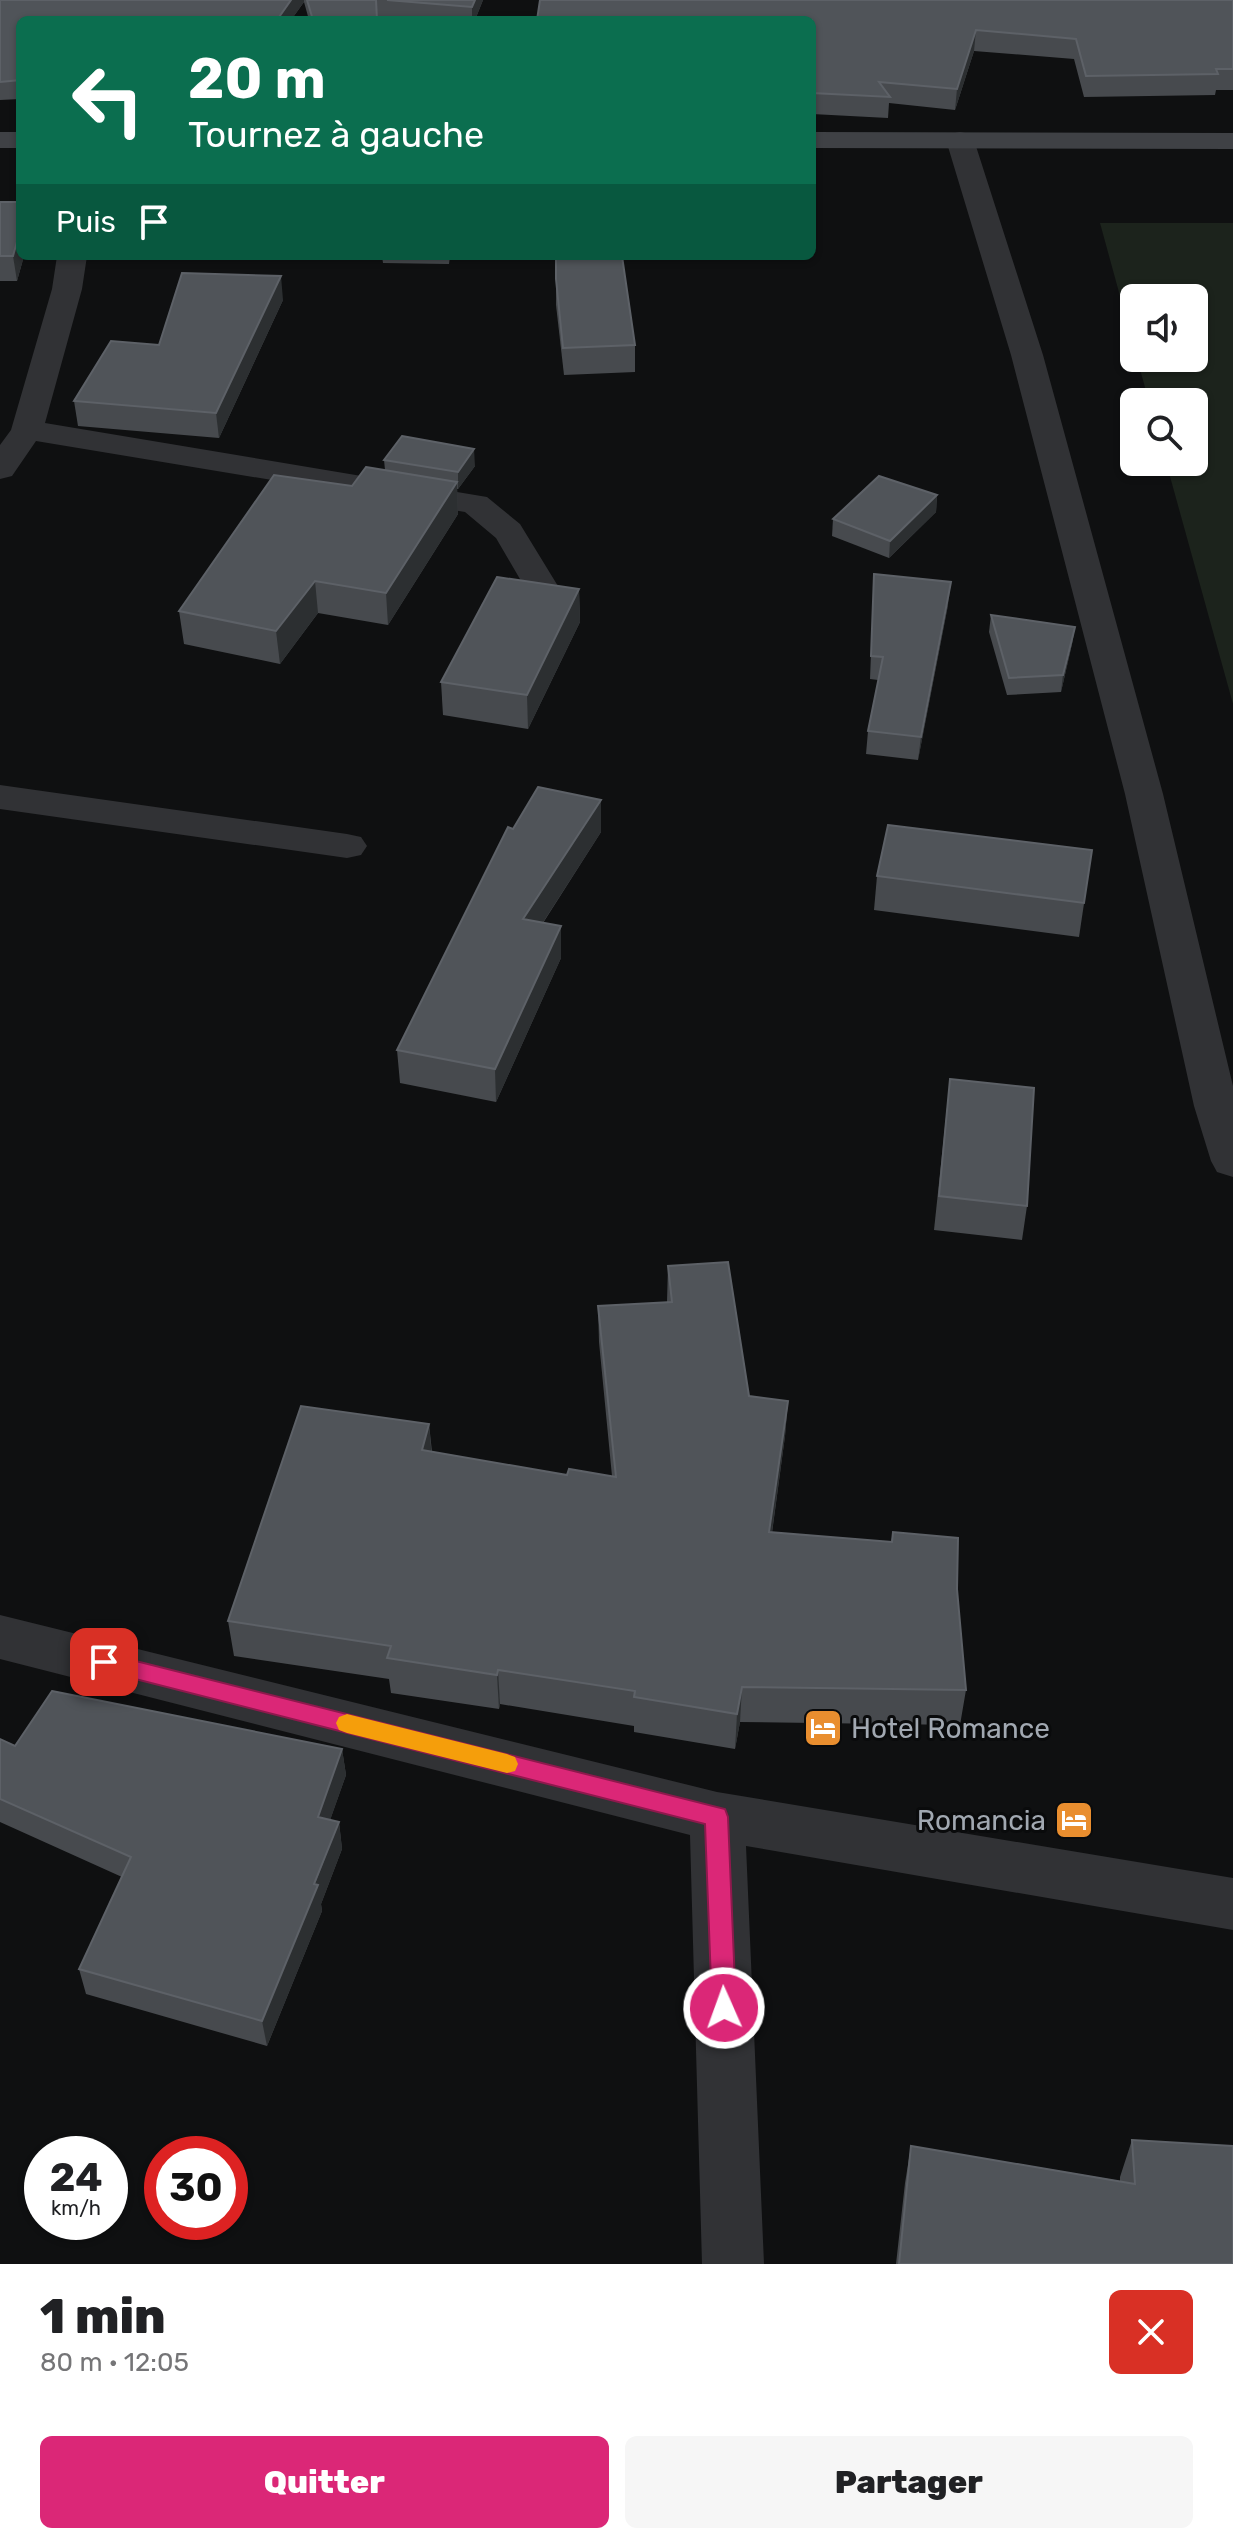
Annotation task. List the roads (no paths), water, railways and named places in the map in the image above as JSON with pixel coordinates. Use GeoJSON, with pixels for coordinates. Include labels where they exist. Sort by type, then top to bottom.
{"type":"FeatureCollection","features":[{"type":"Feature","properties":{"kind":"street"},"geometry":{"type":"LineString","coordinates":[[816,140],[1233,141]]}},
{"type":"Feature","properties":{"kind":"street"},"geometry":{"type":"LineString","coordinates":[[960,140],[1027,355],[1144,794],[1216,1106],[1233,1161]]}},
{"type":"Feature","properties":{"kind":"street"},"geometry":{"type":"LineString","coordinates":[[0,469],[27,430],[67,289],[71,260]]}},
{"type":"Feature","properties":{"kind":"street"},"geometry":{"type":"LineString","coordinates":[[27,430],[475,504],[497,515],[511,531],[543,591]]}},
{"type":"Feature","properties":{"kind":"street"},"geometry":{"type":"LineString","coordinates":[[0,797],[347,846]]}},
{"type":"Feature","properties":{"kind":"street"},"geometry":{"type":"LineString","coordinates":[[0,1637],[717,1817],[1233,1904]]}},
{"type":"Feature","properties":{"kind":"street"},"geometry":{"type":"LineString","coordinates":[[717,1817],[733,2264]]}},
{"type":"Feature","properties":{"kind":"place","name":"Hotel Romance"},"geometry":{"type":"Point","coordinates":[823,1728]}},
{"type":"Feature","properties":{"kind":"place","name":"Romancia"},"geometry":{"type":"Point","coordinates":[1074,1820]}}]}
